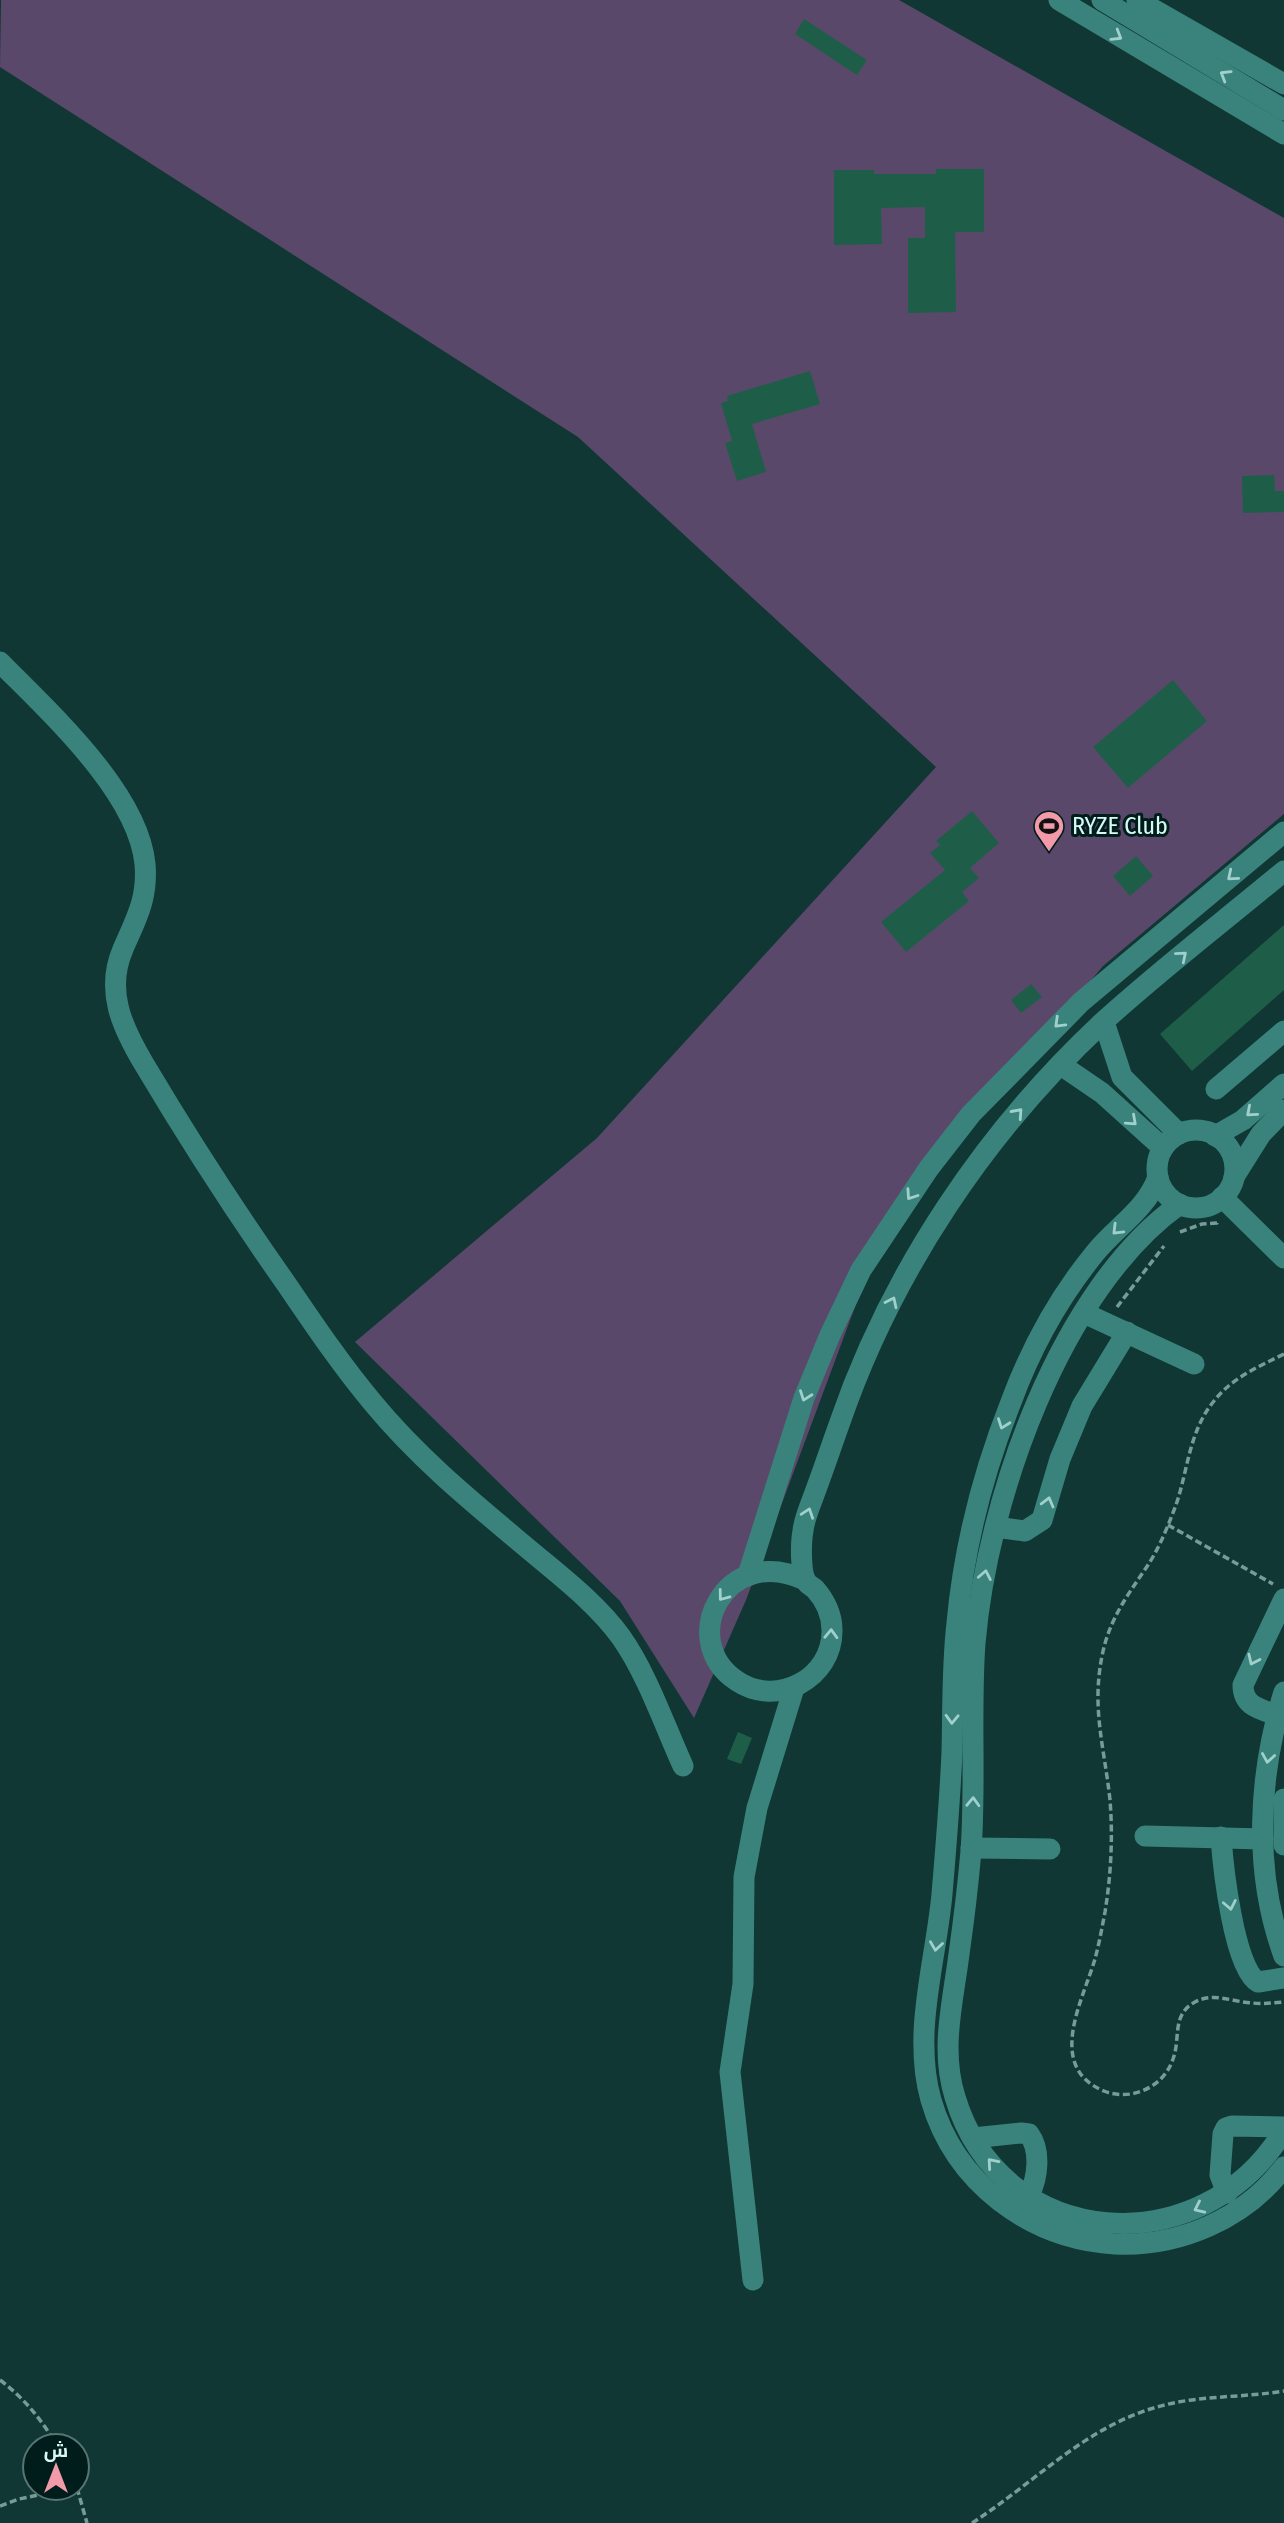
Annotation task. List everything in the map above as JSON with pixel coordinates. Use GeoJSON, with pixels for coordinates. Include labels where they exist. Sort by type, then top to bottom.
{"type":"FeatureCollection","features":[{"type":"Feature","properties":{"kind":"street"},"geometry":{"type":"LineString","coordinates":[[1059,0],[1284,134]]}},
{"type":"Feature","properties":{"kind":"street"},"geometry":{"type":"LineString","coordinates":[[1102,0],[1284,110]]}},
{"type":"Feature","properties":{"kind":"street"},"geometry":{"type":"LineString","coordinates":[[1137,0],[1284,84]]}},
{"type":"Feature","properties":{"kind":"street"},"geometry":{"type":"LineString","coordinates":[[0,662],[81,747],[117,796],[139,836],[144,859],[145,884],[137,920],[119,961],[116,1005],[126,1034],[166,1101],[266,1255],[373,1403],[427,1462],[590,1602],[621,1637],[634,1658],[683,1766]]}},
{"type":"Feature","properties":{"kind":"street"},"geometry":{"type":"LineString","coordinates":[[748,1574],[804,1398],[830,1335],[862,1270],[929,1168],[971,1114],[1081,1002],[1284,832]]}},
{"type":"Feature","properties":{"kind":"street"},"geometry":{"type":"LineString","coordinates":[[805,1580],[803,1528],[843,1413],[898,1290],[960,1187],[998,1136],[1061,1065],[1104,1022],[1284,871]]}},
{"type":"Feature","properties":{"kind":"street"},"geometry":{"type":"LineString","coordinates":[[1104,1022],[1122,1077],[1179,1134]]}},
{"type":"Feature","properties":{"kind":"street"},"geometry":{"type":"LineString","coordinates":[[1216,1089],[1284,1031]]}},
{"type":"Feature","properties":{"kind":"street"},"geometry":{"type":"LineString","coordinates":[[1061,1065],[1102,1093],[1163,1148]]}},
{"type":"Feature","properties":{"kind":"street"},"geometry":{"type":"LineString","coordinates":[[1215,1136],[1243,1119],[1284,1084]]}},
{"type":"Feature","properties":{"kind":"street"},"geometry":{"type":"LineString","coordinates":[[1226,1201],[1234,1177],[1261,1134],[1284,1110]]}},
{"type":"Feature","properties":{"kind":"street"},"geometry":{"type":"LineString","coordinates":[[1226,1201],[1202,1207],[1180,1204],[1166,1193],[1158,1177],[1157,1167],[1163,1148],[1179,1134],[1200,1130],[1215,1136],[1228,1147],[1233,1157],[1234,1177]]}},
{"type":"Feature","properties":{"kind":"street"},"geometry":{"type":"LineString","coordinates":[[1158,1177],[1144,1202],[1098,1248],[1070,1284],[1048,1321],[1012,1398],[982,1486],[959,1601],[971,1848],[950,2010],[947,2054],[955,2098],[973,2138],[1001,2173],[1029,2195],[1077,2217],[1121,2224],[1144,2223],[1187,2213],[1227,2193],[1260,2164],[1284,2128]]}},
{"type":"Feature","properties":{"kind":"street"},"geometry":{"type":"LineString","coordinates":[[1226,1201],[1284,1258]]}},
{"type":"Feature","properties":{"kind":"street"},"geometry":{"type":"LineString","coordinates":[[1180,1204],[1133,1244],[1096,1291],[1053,1371],[1026,1432],[996,1527],[963,1671],[940,1921],[923,2053],[931,2099],[939,2122],[961,2163],[994,2197],[1033,2223],[1054,2233],[1079,2239],[1126,2244],[1174,2238],[1220,2221],[1260,2193],[1284,2167]]}},
{"type":"Feature","properties":{"kind":"street"},"geometry":{"type":"LineString","coordinates":[[1084,1313],[1194,1364]]}},
{"type":"Feature","properties":{"kind":"street"},"geometry":{"type":"LineString","coordinates":[[996,1527],[1025,1531],[1042,1520],[1060,1459],[1078,1415],[1095,1380],[1126,1332]]}},
{"type":"Feature","properties":{"kind":"street"},"geometry":{"type":"LineString","coordinates":[[777,1570],[805,1580],[816,1590],[827,1609],[832,1630],[831,1645],[826,1658],[818,1671],[794,1688],[765,1692],[744,1685],[726,1672],[717,1661],[712,1647],[711,1618],[716,1604],[724,1591],[748,1574],[777,1570]]}},
{"type":"Feature","properties":{"kind":"street"},"geometry":{"type":"LineString","coordinates":[[1277,1715],[1250,1704],[1245,1699],[1242,1685],[1284,1599]]}},
{"type":"Feature","properties":{"kind":"street"},"geometry":{"type":"LineString","coordinates":[[753,2280],[730,2072],[743,1984],[744,1877],[757,1808],[794,1688]]}},
{"type":"Feature","properties":{"kind":"street"},"geometry":{"type":"LineString","coordinates":[[1284,1692],[1265,1777],[1274,1842],[1274,1923],[1284,1956]]}},
{"type":"Feature","properties":{"kind":"street"},"geometry":{"type":"LineString","coordinates":[[1274,1842],[1284,1827],[1284,1799]]}},
{"type":"Feature","properties":{"kind":"street"},"geometry":{"type":"LineString","coordinates":[[1145,1836],[1274,1842]]}},
{"type":"Feature","properties":{"kind":"street"},"geometry":{"type":"LineString","coordinates":[[1221,1838],[1229,1905],[1248,1971],[1258,1982],[1284,1978]]}},
{"type":"Feature","properties":{"kind":"street"},"geometry":{"type":"LineString","coordinates":[[971,1848],[1050,1849]]}},
{"type":"Feature","properties":{"kind":"street"},"geometry":{"type":"LineString","coordinates":[[1227,2193],[1220,2175],[1223,2134],[1226,2128],[1284,2128]]}},
{"type":"Feature","properties":{"kind":"street"},"geometry":{"type":"LineString","coordinates":[[973,2138],[1029,2134],[1033,2142],[1037,2170],[1029,2195]]}},
{"type":"Feature","properties":{"kind":"path"},"geometry":{"type":"LineString","coordinates":[[1178,1234],[1187,1228],[1217,1223],[1226,1201]]}},
{"type":"Feature","properties":{"kind":"path"},"geometry":{"type":"LineString","coordinates":[[1105,1322],[1170,1239]]}},
{"type":"Feature","properties":{"kind":"path"},"geometry":{"type":"LineString","coordinates":[[1284,1354],[1241,1376],[1226,1387],[1209,1408],[1195,1432],[1177,1503],[1168,1525],[1117,1613],[1105,1644],[1100,1668],[1097,1718],[1110,1802],[1111,1862],[1102,1926],[1072,2033],[1073,2057],[1078,2069],[1095,2086],[1118,2094],[1141,2092],[1152,2087],[1168,2070],[1173,2059],[1180,2017],[1192,2004],[1207,1998],[1256,2004],[1284,2001]]}},
{"type":"Feature","properties":{"kind":"path"},"geometry":{"type":"LineString","coordinates":[[1168,1525],[1284,1590]]}},
{"type":"Feature","properties":{"kind":"path"},"geometry":{"type":"LineString","coordinates":[[0,2380],[27,2404],[49,2432]]}},
{"type":"Feature","properties":{"kind":"path"},"geometry":{"type":"LineString","coordinates":[[972,2523],[1019,2491],[1077,2445],[1128,2418],[1178,2402],[1284,2391]]}},
{"type":"Feature","properties":{"kind":"path"},"geometry":{"type":"LineString","coordinates":[[0,2506],[21,2499]]}},
{"type":"Feature","properties":{"kind":"path"},"geometry":{"type":"LineString","coordinates":[[80,2502],[88,2523]]}},
{"type":"Feature","properties":{"kind":"shaded area","name":"RYZE Club"},"geometry":{"type":"Polygon","coordinates":[[[1,0],[899,0],[1284,218],[1284,814],[1103,966],[980,1114],[868,1272],[746,1600],[694,1718],[620,1601],[355,1342],[597,1138],[936,767],[578,437],[0,67],[1,0]]]}},
{"type":"Feature","properties":{"kind":"building"},"geometry":{"type":"Polygon","coordinates":[[[804,19],[867,60],[857,75],[795,34],[804,19]]]}},
{"type":"Feature","properties":{"kind":"building"},"geometry":{"type":"Polygon","coordinates":[[[936,169],[984,169],[984,232],[955,232],[956,312],[908,313],[908,238],[925,238],[925,207],[881,208],[882,244],[834,245],[834,170],[874,170],[874,174],[936,174],[936,169]]]}},
{"type":"Feature","properties":{"kind":"building"},"geometry":{"type":"Polygon","coordinates":[[[810,371],[820,404],[752,424],[766,472],[737,481],[725,443],[732,441],[721,403],[728,401],[727,396],[810,371]]]}},
{"type":"Feature","properties":{"kind":"building"},"geometry":{"type":"Polygon","coordinates":[[[1274,475],[1275,491],[1284,491],[1284,512],[1243,513],[1242,476],[1274,475]]]}},
{"type":"Feature","properties":{"kind":"building"},"geometry":{"type":"Polygon","coordinates":[[[1173,680],[1207,721],[1128,788],[1093,747],[1173,680]]]}},
{"type":"Feature","properties":{"kind":"building"},"geometry":{"type":"Polygon","coordinates":[[[972,811],[999,843],[970,868],[979,878],[962,892],[969,901],[906,952],[881,922],[945,870],[930,853],[940,845],[936,841],[972,811]]]}},
{"type":"Feature","properties":{"kind":"building"},"geometry":{"type":"Polygon","coordinates":[[[1136,856],[1153,876],[1130,896],[1113,876],[1136,856]]]}},
{"type":"Feature","properties":{"kind":"building"},"geometry":{"type":"Polygon","coordinates":[[[1284,925],[1284,990],[1192,1071],[1160,1034],[1284,925]]]}},
{"type":"Feature","properties":{"kind":"building"},"geometry":{"type":"Polygon","coordinates":[[[1031,984],[1042,997],[1021,1013],[1011,1000],[1031,984]]]}},
{"type":"Feature","properties":{"kind":"building"},"geometry":{"type":"Polygon","coordinates":[[[738,1732],[752,1738],[741,1764],[727,1759],[738,1732]]]}},
{"type":"Feature","properties":{"kind":"place","name":"RYZE Club"},"geometry":{"type":"Point","coordinates":[1049,853]}}]}
